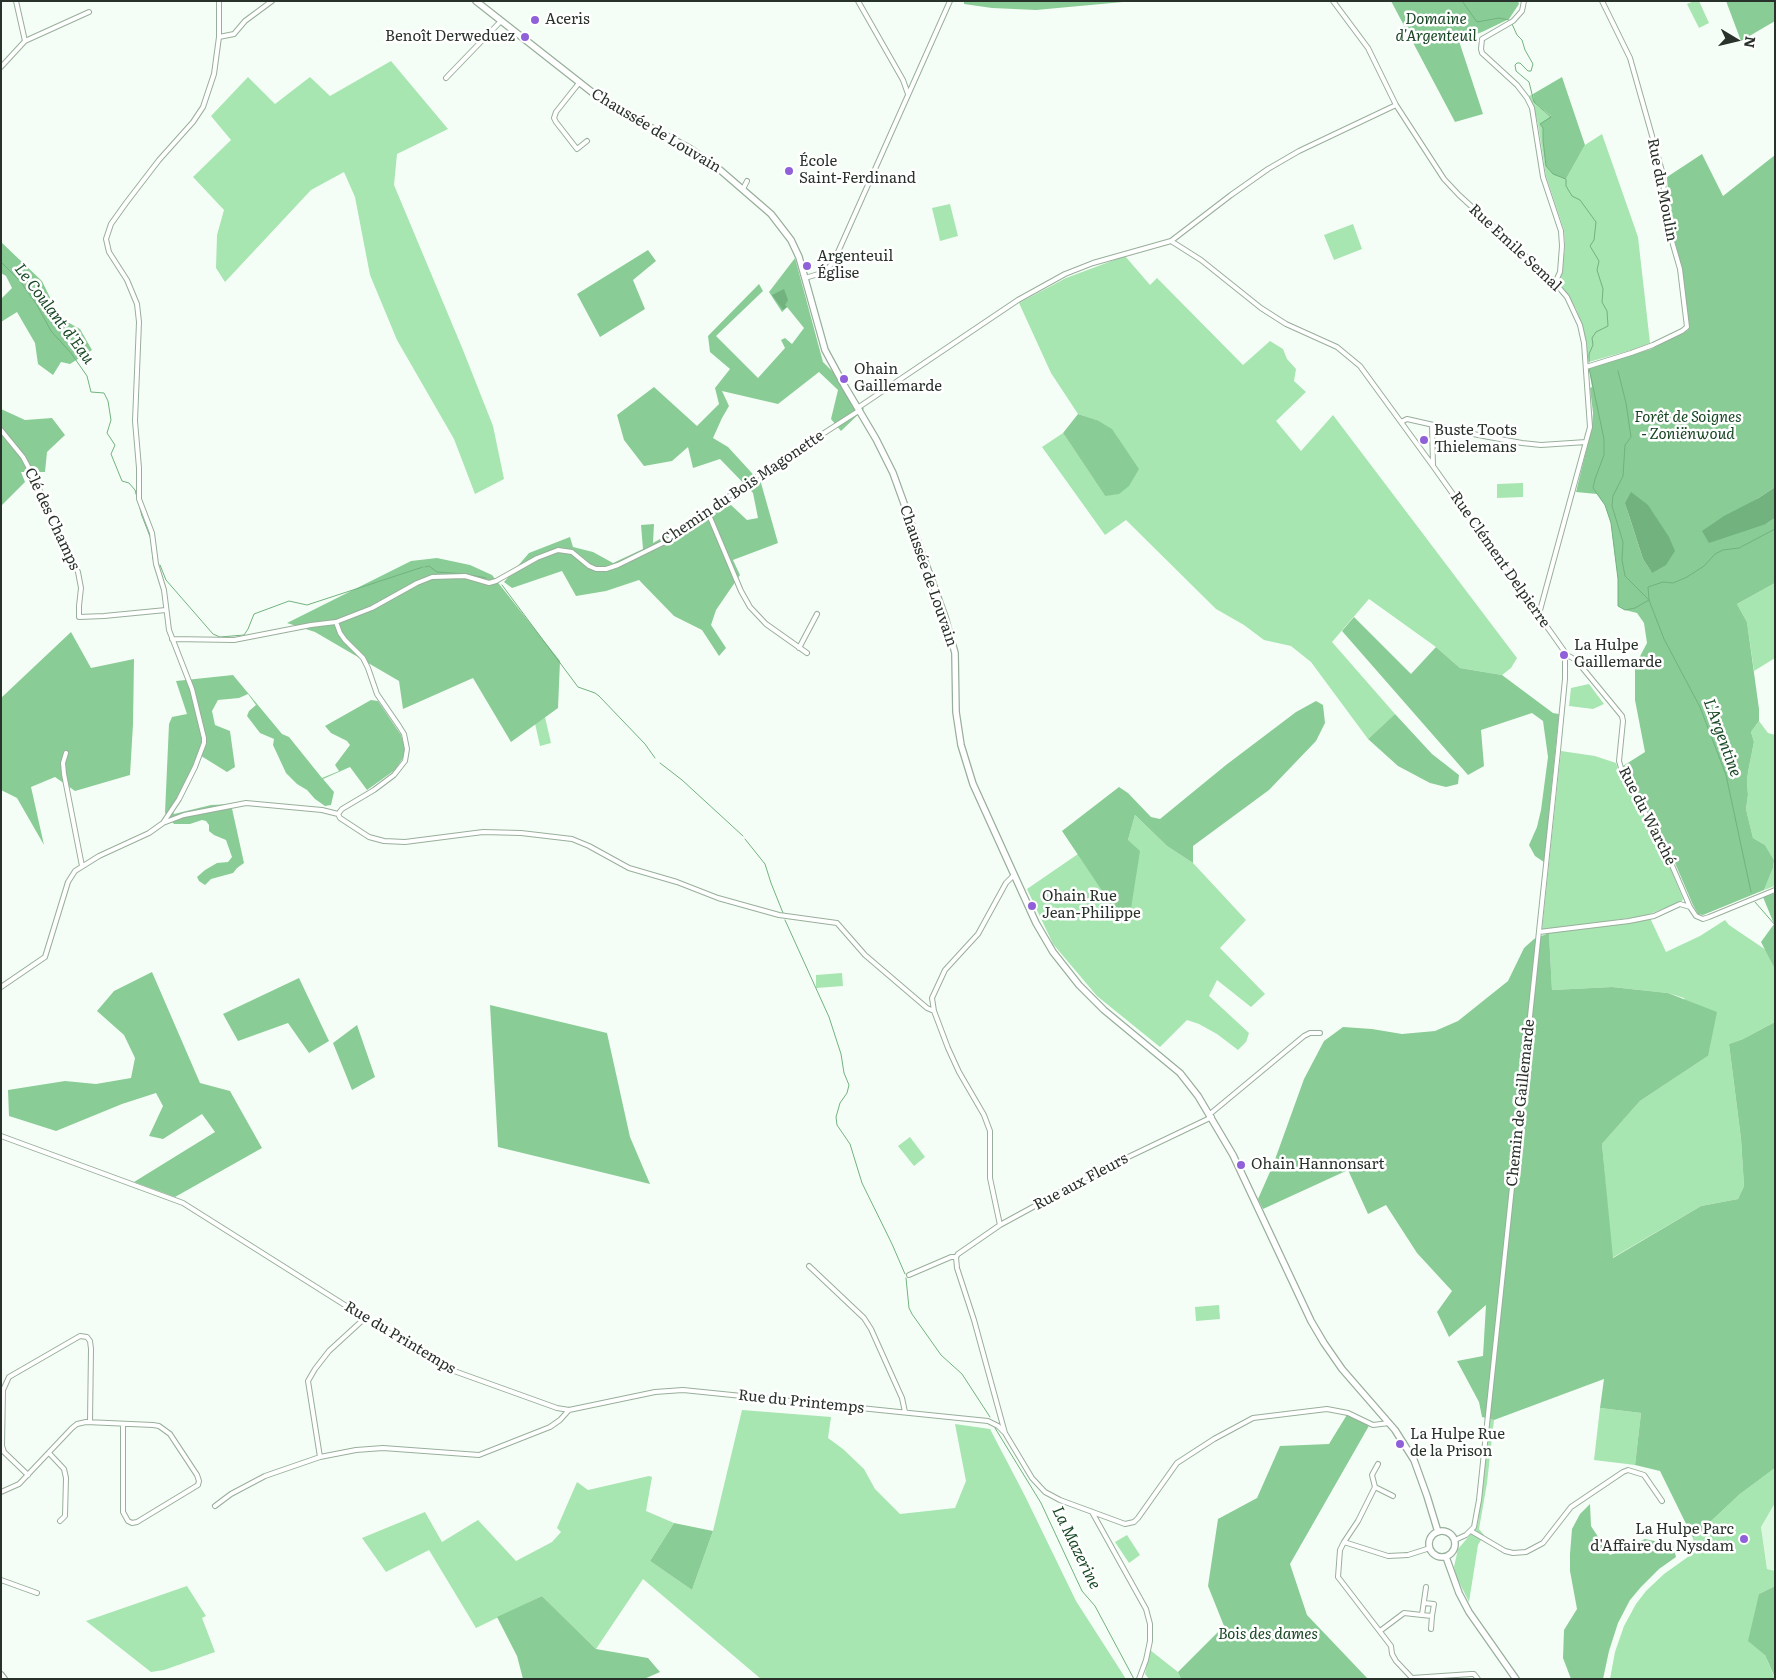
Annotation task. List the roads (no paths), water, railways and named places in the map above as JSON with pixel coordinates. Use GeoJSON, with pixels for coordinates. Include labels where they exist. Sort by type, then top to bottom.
{"type":"FeatureCollection","features":[{"type":"Feature","properties":{"kind":"main road","name":"Chaussée de Louvain"},"geometry":{"type":"LineString","coordinates":[[476,1],[579,83],[624,114],[705,158],[771,214],[786,232],[799,257],[826,350],[893,473],[946,619],[955,653],[956,712],[961,745],[973,784],[1041,932],[1068,972],[1104,1010],[1180,1073],[1190,1084],[1233,1155],[1269,1234],[1324,1343],[1342,1369],[1389,1423],[1414,1460],[1438,1532]]}},
{"type":"Feature","properties":{"kind":"main road"},"geometry":{"type":"LineString","coordinates":[[1438,1532],[1446,1532],[1453,1536],[1455,1540],[1453,1552],[1446,1557],[1438,1557],[1431,1552],[1430,1540],[1438,1532]]}},
{"type":"Feature","properties":{"kind":"main road"},"geometry":{"type":"LineString","coordinates":[[1446,1557],[1459,1593],[1469,1612],[1516,1679]]}},
{"type":"Feature","properties":{"kind":"main road"},"geometry":{"type":"LineString","coordinates":[[1,1674],[4,1679]]}},
{"type":"Feature","properties":{"kind":"street"},"geometry":{"type":"LineString","coordinates":[[16,1],[25,41]]}},
{"type":"Feature","properties":{"kind":"street"},"geometry":{"type":"LineString","coordinates":[[163,823],[179,799],[196,767],[202,752],[204,738],[192,689],[172,638],[164,590],[156,564],[152,533],[141,506],[138,492],[139,468],[135,421],[139,322],[137,304],[127,280],[109,252],[106,239],[112,224],[126,203],[159,160],[193,122],[203,107],[213,81],[219,37],[219,1]]}},
{"type":"Feature","properties":{"kind":"street"},"geometry":{"type":"LineString","coordinates":[[219,37],[234,34],[245,20],[272,1]]}},
{"type":"Feature","properties":{"kind":"street"},"geometry":{"type":"LineString","coordinates":[[858,1],[903,80],[908,97]]}},
{"type":"Feature","properties":{"kind":"street"},"geometry":{"type":"LineString","coordinates":[[805,278],[825,272],[834,261],[950,1]]}},
{"type":"Feature","properties":{"kind":"street","name":"Rue Emile Semal"},"geometry":{"type":"LineString","coordinates":[[1333,1],[1368,48],[1396,105],[1444,179],[1555,283],[1567,297],[1578,319],[1584,343],[1590,417],[1586,442],[1539,614]]}},
{"type":"Feature","properties":{"kind":"street"},"geometry":{"type":"LineString","coordinates":[[1524,1],[1522,11],[1513,21],[1482,39],[1480,49],[1527,98],[1532,108],[1543,177],[1561,231],[1560,272],[1555,283]]}},
{"type":"Feature","properties":{"kind":"street","name":"Rue du Moulin"},"geometry":{"type":"LineString","coordinates":[[1586,366],[1653,345],[1687,327],[1680,269],[1667,224],[1662,171],[1630,58],[1602,1]]}},
{"type":"Feature","properties":{"kind":"street"},"geometry":{"type":"LineString","coordinates":[[1,67],[25,41],[89,12]]}},
{"type":"Feature","properties":{"kind":"street"},"geometry":{"type":"LineString","coordinates":[[446,78],[500,22]]}},
{"type":"Feature","properties":{"kind":"street"},"geometry":{"type":"LineString","coordinates":[[579,83],[556,112],[554,118],[577,150],[587,141]]}},
{"type":"Feature","properties":{"kind":"street"},"geometry":{"type":"LineString","coordinates":[[1171,241],[1268,169],[1299,151],[1396,105]]}},
{"type":"Feature","properties":{"kind":"street"},"geometry":{"type":"LineString","coordinates":[[743,189],[748,181]]}},
{"type":"Feature","properties":{"kind":"street","name":"Chemin du Bois Magonette"},"geometry":{"type":"LineString","coordinates":[[172,638],[234,640],[336,622],[372,608],[432,577],[464,576],[496,582],[538,558],[558,550],[572,552],[589,566],[596,569],[611,567],[643,554],[673,538],[709,514],[757,476],[1018,300],[1065,274],[1111,257],[1171,241]]}},
{"type":"Feature","properties":{"kind":"street","name":"Rue Clément Delpierre"},"geometry":{"type":"LineString","coordinates":[[1171,241],[1201,260],[1286,324],[1323,340],[1350,356],[1368,375],[1567,655]]}},
{"type":"Feature","properties":{"kind":"street"},"geometry":{"type":"LineString","coordinates":[[1401,422],[1407,419],[1522,443],[1541,445],[1586,442]]}},
{"type":"Feature","properties":{"kind":"street"},"geometry":{"type":"LineString","coordinates":[[1432,425],[1433,466]]}},
{"type":"Feature","properties":{"kind":"street","name":"Clé des Champs"},"geometry":{"type":"LineString","coordinates":[[1,430],[32,474],[78,572],[81,588],[78,606],[80,617],[166,610]]}},
{"type":"Feature","properties":{"kind":"street"},"geometry":{"type":"LineString","coordinates":[[709,514],[741,591],[750,607],[766,624],[807,653]]}},
{"type":"Feature","properties":{"kind":"street"},"geometry":{"type":"LineString","coordinates":[[799,648],[817,614]]}},
{"type":"Feature","properties":{"kind":"street"},"geometry":{"type":"LineString","coordinates":[[336,622],[345,640],[363,658],[377,694],[404,734],[407,748],[405,761],[394,775],[374,790],[342,809],[338,814]]}},
{"type":"Feature","properties":{"kind":"street","name":"Rue du Warché"},"geometry":{"type":"LineString","coordinates":[[1567,655],[1576,660],[1622,716],[1619,761],[1622,775],[1660,840],[1693,912],[1703,919],[1775,890]]}},
{"type":"Feature","properties":{"kind":"street","name":"Chemin de Gaillemarde"},"geometry":{"type":"LineString","coordinates":[[1471,1531],[1476,1522],[1479,1500],[1565,679],[1565,659],[1567,655]]}},
{"type":"Feature","properties":{"kind":"street"},"geometry":{"type":"LineString","coordinates":[[66,753],[64,774],[70,796],[82,866]]}},
{"type":"Feature","properties":{"kind":"street"},"geometry":{"type":"LineString","coordinates":[[1,987],[45,957],[68,882],[71,876],[82,866],[149,833],[163,823],[184,815],[246,803],[322,810],[338,814],[340,818],[369,837],[384,841],[405,842],[483,832],[521,833],[572,839],[582,842],[629,868],[677,882],[718,898],[779,916],[837,923],[865,955],[926,1008],[934,1011]]}},
{"type":"Feature","properties":{"kind":"street"},"geometry":{"type":"LineString","coordinates":[[1000,1225],[990,1178],[990,1131],[984,1115],[954,1063],[934,1011],[932,998],[945,970],[978,934],[1006,883],[1014,875]]}},
{"type":"Feature","properties":{"kind":"street"},"geometry":{"type":"LineString","coordinates":[[1539,932],[1629,921],[1654,916],[1680,904],[1690,907]]}},
{"type":"Feature","properties":{"kind":"street","name":"Rue aux Fleurs"},"geometry":{"type":"LineString","coordinates":[[909,1275],[950,1257],[956,1257],[961,1251],[1000,1225],[1099,1171],[1211,1116],[1304,1036],[1310,1033],[1320,1033]]}},
{"type":"Feature","properties":{"kind":"street","name":"Rue du Printemps"},"geometry":{"type":"LineString","coordinates":[[1,1136],[183,1202],[443,1367],[557,1408],[569,1410],[655,1392],[683,1390],[988,1421],[998,1426],[1005,1433]]}},
{"type":"Feature","properties":{"kind":"street"},"geometry":{"type":"LineString","coordinates":[[956,1257],[957,1268],[974,1320],[1005,1433],[1032,1478],[1044,1492],[1060,1500],[1125,1524],[1134,1522],[1177,1463],[1214,1439],[1253,1418],[1327,1409],[1348,1413],[1373,1425],[1389,1423]]}},
{"type":"Feature","properties":{"kind":"street"},"geometry":{"type":"LineString","coordinates":[[809,1266],[858,1311],[872,1329],[902,1398],[905,1412]]}},
{"type":"Feature","properties":{"kind":"street"},"geometry":{"type":"LineString","coordinates":[[320,1457],[308,1381],[329,1352],[365,1318]]}},
{"type":"Feature","properties":{"kind":"street"},"geometry":{"type":"LineString","coordinates":[[28,1475],[4,1452],[2,1446],[3,1390],[9,1377],[80,1336],[87,1337],[90,1341],[91,1350],[90,1422]]}},
{"type":"Feature","properties":{"kind":"street"},"geometry":{"type":"LineString","coordinates":[[215,1506],[231,1494],[265,1476],[320,1457],[356,1450],[383,1448],[479,1455],[550,1427],[569,1410]]}},
{"type":"Feature","properties":{"kind":"street"},"geometry":{"type":"LineString","coordinates":[[1,1492],[19,1484],[77,1424],[90,1422],[153,1425],[166,1430],[197,1475],[199,1481],[194,1488],[137,1522],[132,1523],[128,1521],[123,1512],[124,1424]]}},
{"type":"Feature","properties":{"kind":"street"},"geometry":{"type":"LineString","coordinates":[[49,1453],[64,1469],[66,1478],[65,1516],[60,1521]]}},
{"type":"Feature","properties":{"kind":"street"},"geometry":{"type":"LineString","coordinates":[[1378,1464],[1372,1475],[1374,1487],[1358,1521],[1340,1550],[1338,1577],[1391,1646],[1392,1654],[1396,1661],[1412,1678],[1474,1674],[1478,1679]]}},
{"type":"Feature","properties":{"kind":"street"},"geometry":{"type":"LineString","coordinates":[[1455,1540],[1471,1531],[1505,1551],[1513,1553],[1526,1552],[1543,1543],[1571,1507],[1628,1470],[1644,1475],[1662,1501]]}},
{"type":"Feature","properties":{"kind":"street"},"geometry":{"type":"LineString","coordinates":[[1374,1487],[1393,1496]]}},
{"type":"Feature","properties":{"kind":"street"},"geometry":{"type":"LineString","coordinates":[[1092,1512],[1146,1609],[1150,1624],[1150,1641],[1146,1660],[1138,1679]]}},
{"type":"Feature","properties":{"kind":"street"},"geometry":{"type":"LineString","coordinates":[[1344,1542],[1388,1556],[1408,1555],[1430,1548]]}},
{"type":"Feature","properties":{"kind":"street"},"geometry":{"type":"LineString","coordinates":[[1,1580],[37,1593]]}},
{"type":"Feature","properties":{"kind":"street"},"geometry":{"type":"LineString","coordinates":[[1422,1615],[1426,1587]]}},
{"type":"Feature","properties":{"kind":"street"},"geometry":{"type":"LineString","coordinates":[[1424,1603],[1434,1604],[1431,1629]]}},
{"type":"Feature","properties":{"kind":"street"},"geometry":{"type":"LineString","coordinates":[[1380,1631],[1404,1613],[1432,1616]]}},
{"type":"Feature","properties":{"kind":"waterway","name":"L'Argentine"},"geometry":{"type":"LineString","coordinates":[[1462,1],[1477,22],[1499,18],[1509,20]]}},
{"type":"Feature","properties":{"kind":"waterway","name":"L'Argentine"},"geometry":{"type":"LineString","coordinates":[[1512,24],[1533,64],[1531,71],[1528,71],[1520,63],[1517,63],[1515,65],[1516,71],[1529,82],[1534,102],[1551,117],[1540,124],[1543,128],[1546,166],[1553,174],[1566,179],[1566,186],[1572,196],[1580,200],[1596,222],[1594,240],[1590,246],[1599,261],[1597,270],[1603,289],[1602,302],[1607,311],[1608,326],[1596,332],[1592,338],[1593,345],[1589,354],[1589,362]]}},
{"type":"Feature","properties":{"kind":"waterway","name":"Le Coulant d'Eau"},"geometry":{"type":"LineString","coordinates":[[1,262],[20,281],[37,305],[51,331],[71,353],[87,376],[91,392],[104,393],[108,401],[111,420],[107,433],[115,445],[111,454],[122,481],[129,483],[135,490],[151,539],[153,559]]}},
{"type":"Feature","properties":{"kind":"waterway","name":"L'Argentine"},"geometry":{"type":"LineString","coordinates":[[1589,368],[1604,439],[1604,455],[1593,488],[1605,505],[1611,523],[1618,579],[1618,606],[1625,610],[1635,608],[1649,600],[1648,587],[1663,582],[1673,583],[1687,577],[1704,566],[1715,554],[1723,550],[1739,548],[1775,529]]}},
{"type":"Feature","properties":{"kind":"waterway","name":"L'Argentine"},"geometry":{"type":"LineString","coordinates":[[1618,371],[1626,403],[1631,437],[1625,445],[1623,476],[1613,496],[1612,506],[1623,542],[1622,560],[1625,576],[1649,600],[1664,639],[1700,707],[1726,775],[1751,892]]}},
{"type":"Feature","properties":{"kind":"waterway","name":"Le Coulant d'Eau"},"geometry":{"type":"LineString","coordinates":[[160,565],[166,580],[213,634],[220,637],[244,635],[254,614],[289,601],[307,605],[423,567]]}},
{"type":"Feature","properties":{"kind":"waterway","name":"Le Coulant d'Eau"},"geometry":{"type":"LineString","coordinates":[[425,567],[429,566],[437,572],[486,578]]}},
{"type":"Feature","properties":{"kind":"waterway","name":"Le Coulant d'Eau"},"geometry":{"type":"LineString","coordinates":[[502,585],[578,687],[599,696],[645,744],[655,758]]}},
{"type":"Feature","properties":{"kind":"waterway"},"geometry":{"type":"LineString","coordinates":[[660,763],[682,780],[743,836]]}},
{"type":"Feature","properties":{"kind":"waterway"},"geometry":{"type":"LineString","coordinates":[[745,839],[765,864],[783,913]]}},
{"type":"Feature","properties":{"kind":"waterway","name":"L'Argentine"},"geometry":{"type":"LineString","coordinates":[[1755,902],[1775,925]]}},
{"type":"Feature","properties":{"kind":"waterway"},"geometry":{"type":"LineString","coordinates":[[785,920],[829,1017],[849,1085],[847,1093],[840,1103],[836,1117],[837,1125],[850,1144],[862,1183],[905,1274]]}},
{"type":"Feature","properties":{"kind":"waterway","name":"La Mazerine"},"geometry":{"type":"LineString","coordinates":[[906,1278],[909,1308],[912,1314],[941,1355],[962,1374],[990,1417]]}},
{"type":"Feature","properties":{"kind":"waterway","name":"La Mazerine"},"geometry":{"type":"LineString","coordinates":[[995,1428],[1041,1503],[1082,1591],[1095,1606],[1134,1679]]}},
{"type":"Feature","properties":{"kind":"place","name":"Aceris"},"geometry":{"type":"Point","coordinates":[535,20]}},
{"type":"Feature","properties":{"kind":"place","name":"Benoît Derweduez"},"geometry":{"type":"Point","coordinates":[525,37]}},
{"type":"Feature","properties":{"kind":"place","name":"École Saint-Ferdinand"},"geometry":{"type":"Point","coordinates":[789,171]}},
{"type":"Feature","properties":{"kind":"place","name":"Argenteuil Église"},"geometry":{"type":"Point","coordinates":[807,266]}},
{"type":"Feature","properties":{"kind":"place","name":"Ohain Gaillemarde"},"geometry":{"type":"Point","coordinates":[844,379]}},
{"type":"Feature","properties":{"kind":"place","name":"Buste Toots Thielemans"},"geometry":{"type":"Point","coordinates":[1424,440]}},
{"type":"Feature","properties":{"kind":"place","name":"La Hulpe Gaillemarde"},"geometry":{"type":"Point","coordinates":[1564,655]}},
{"type":"Feature","properties":{"kind":"place","name":"Ohain Rue Jean-Philippe"},"geometry":{"type":"Point","coordinates":[1032,906]}},
{"type":"Feature","properties":{"kind":"place","name":"Ohain Hannonsart"},"geometry":{"type":"Point","coordinates":[1241,1165]}},
{"type":"Feature","properties":{"kind":"place","name":"La Hulpe Rue de la Prison"},"geometry":{"type":"Point","coordinates":[1400,1444]}},
{"type":"Feature","properties":{"kind":"place","name":"La Hulpe Parc d'Affaire du Nysdam"},"geometry":{"type":"Point","coordinates":[1744,1539]}},
{"type":"Feature","properties":{"kind":"park label","name":"Domaine d'Argenteuil"},"geometry":{"type":"Point","coordinates":[1436,28]}},
{"type":"Feature","properties":{"kind":"park label","name":"Forêt de Soignes - Zoniënwoud"},"geometry":{"type":"Point","coordinates":[1688,426]}},
{"type":"Feature","properties":{"kind":"park label","name":"Bois des dames"},"geometry":{"type":"Point","coordinates":[1268,1635]}}]}
